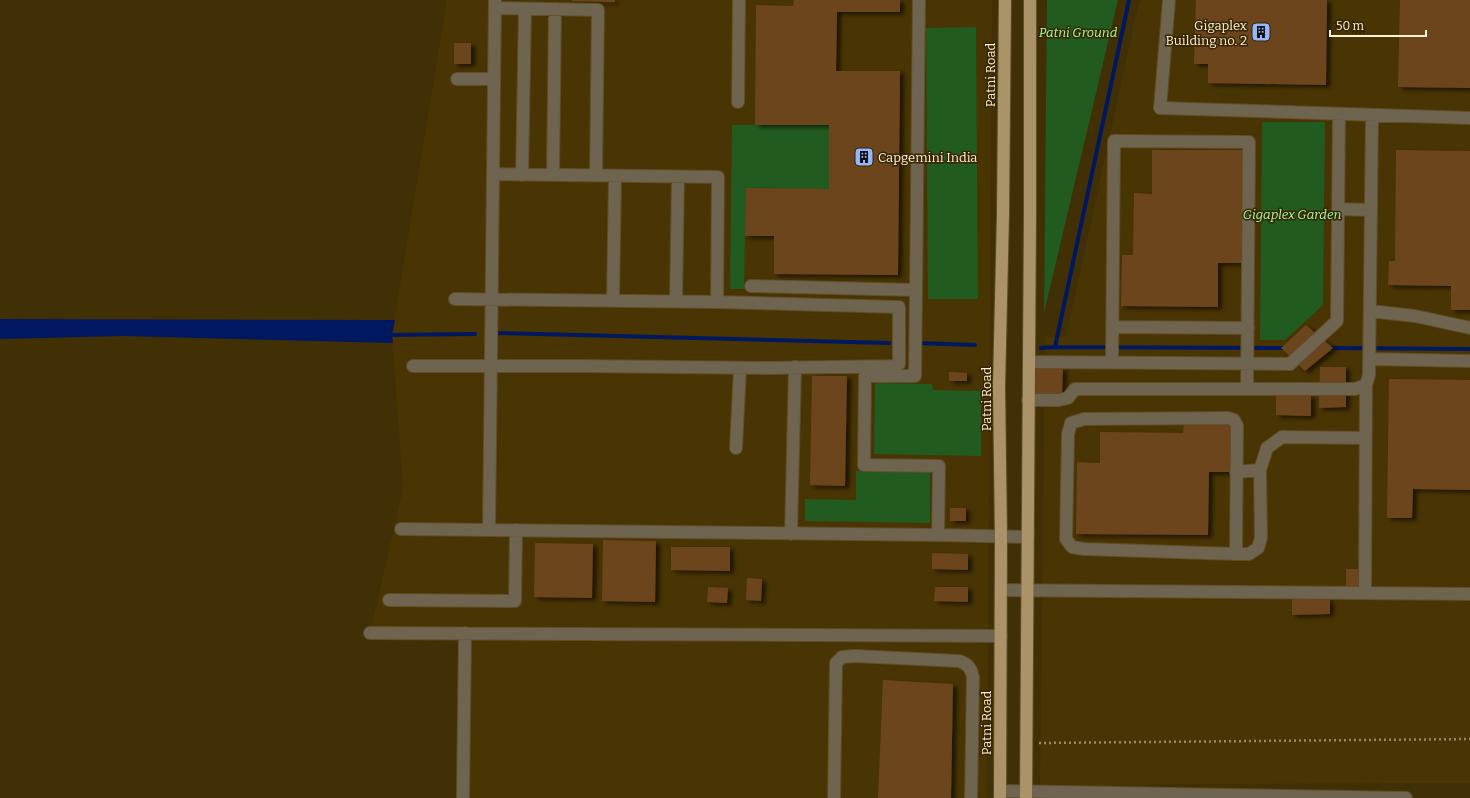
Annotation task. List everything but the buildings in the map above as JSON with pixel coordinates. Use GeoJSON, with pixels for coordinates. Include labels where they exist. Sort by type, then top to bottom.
{"type":"FeatureCollection","features":[{"type":"Feature","properties":{"kind":"main road","name":"Patni Road"},"geometry":{"type":"LineString","coordinates":[[1000,794],[1001,537],[999,386],[1003,222],[1005,0]]}},
{"type":"Feature","properties":{"kind":"main road"},"geometry":{"type":"LineString","coordinates":[[1026,795],[1030,0]]}},
{"type":"Feature","properties":{"kind":"street"},"geometry":{"type":"LineString","coordinates":[[738,102],[739,0]]}},
{"type":"Feature","properties":{"kind":"street"},"geometry":{"type":"LineString","coordinates":[[919,0],[915,376],[865,376],[864,465],[939,466],[938,535]]}},
{"type":"Feature","properties":{"kind":"street"},"geometry":{"type":"LineString","coordinates":[[1169,0],[1160,108],[1339,115],[1470,118]]}},
{"type":"Feature","properties":{"kind":"street"},"geometry":{"type":"LineString","coordinates":[[489,530],[495,4],[525,9],[598,10],[596,176]]}},
{"type":"Feature","properties":{"kind":"street"},"geometry":{"type":"LineString","coordinates":[[522,175],[525,9]]}},
{"type":"Feature","properties":{"kind":"street"},"geometry":{"type":"LineString","coordinates":[[553,175],[556,9]]}},
{"type":"Feature","properties":{"kind":"street"},"geometry":{"type":"LineString","coordinates":[[457,79],[494,79]]}},
{"type":"Feature","properties":{"kind":"street"},"geometry":{"type":"LineString","coordinates":[[1029,362],[1112,357],[1248,360],[1290,364],[1337,321],[1339,115]]}},
{"type":"Feature","properties":{"kind":"street"},"geometry":{"type":"LineString","coordinates":[[1365,593],[1365,438],[1366,385],[1369,375],[1370,337],[1372,115]]}},
{"type":"Feature","properties":{"kind":"street"},"geometry":{"type":"LineString","coordinates":[[1112,357],[1114,141],[1250,142],[1247,389]]}},
{"type":"Feature","properties":{"kind":"street"},"geometry":{"type":"LineString","coordinates":[[493,174],[718,177],[717,302]]}},
{"type":"Feature","properties":{"kind":"street"},"geometry":{"type":"LineString","coordinates":[[613,301],[615,176]]}},
{"type":"Feature","properties":{"kind":"street"},"geometry":{"type":"LineString","coordinates":[[676,302],[678,177]]}},
{"type":"Feature","properties":{"kind":"street"},"geometry":{"type":"LineString","coordinates":[[1338,210],[1371,210]]}},
{"type":"Feature","properties":{"kind":"street"},"geometry":{"type":"LineString","coordinates":[[751,286],[916,290]]}},
{"type":"Feature","properties":{"kind":"street"},"geometry":{"type":"LineString","coordinates":[[454,298],[717,302],[899,307],[915,310]]}},
{"type":"Feature","properties":{"kind":"street"},"geometry":{"type":"LineString","coordinates":[[413,366],[740,368],[896,366],[899,364],[900,357],[899,307]]}},
{"type":"Feature","properties":{"kind":"street"},"geometry":{"type":"LineString","coordinates":[[1370,312],[1415,316],[1470,328]]}},
{"type":"Feature","properties":{"kind":"street"},"geometry":{"type":"LineString","coordinates":[[1112,332],[1248,334]]}},
{"type":"Feature","properties":{"kind":"street"},"geometry":{"type":"LineString","coordinates":[[1369,359],[1470,361]]}},
{"type":"Feature","properties":{"kind":"street"},"geometry":{"type":"LineString","coordinates":[[791,534],[795,367]]}},
{"type":"Feature","properties":{"kind":"street"},"geometry":{"type":"LineString","coordinates":[[736,448],[740,368]]}},
{"type":"Feature","properties":{"kind":"street"},"geometry":{"type":"LineString","coordinates":[[1028,400],[1059,400],[1068,398],[1076,389],[1355,389],[1366,385]]}},
{"type":"Feature","properties":{"kind":"street"},"geometry":{"type":"LineString","coordinates":[[1236,554],[1237,426],[1234,420],[1228,418],[1084,419],[1071,423],[1068,434],[1066,539],[1072,547],[1084,549],[1236,554],[1249,554],[1258,548],[1261,538],[1260,470],[1267,448],[1282,437],[1365,438]]}},
{"type":"Feature","properties":{"kind":"street"},"geometry":{"type":"LineString","coordinates":[[1236,472],[1260,470]]}},
{"type":"Feature","properties":{"kind":"street"},"geometry":{"type":"LineString","coordinates":[[401,529],[1028,537]]}},
{"type":"Feature","properties":{"kind":"street"},"geometry":{"type":"LineString","coordinates":[[388,600],[515,601],[516,530]]}},
{"type":"Feature","properties":{"kind":"street"},"geometry":{"type":"LineString","coordinates":[[1001,590],[1470,594]]}},
{"type":"Feature","properties":{"kind":"street"},"geometry":{"type":"LineString","coordinates":[[370,633],[1001,636]]}},
{"type":"Feature","properties":{"kind":"street"},"geometry":{"type":"LineString","coordinates":[[463,798],[465,633]]}},
{"type":"Feature","properties":{"kind":"street"},"geometry":{"type":"LineString","coordinates":[[834,798],[836,663],[842,657],[855,656],[959,661],[966,664],[972,670],[971,798]]}},
{"type":"Feature","properties":{"kind":"street"},"geometry":{"type":"LineString","coordinates":[[1000,794],[1406,798]]}},
{"type":"Feature","properties":{"kind":"path"},"geometry":{"type":"LineString","coordinates":[[1026,744],[1470,739]]}},
{"type":"Feature","properties":{"kind":"shaded area"},"geometry":{"type":"Polygon","coordinates":[[[447,0],[992,0],[987,798],[463,798],[465,633],[370,633],[403,488],[392,335],[447,0]]]}},
{"type":"Feature","properties":{"kind":"shaded area","name":"Gigaplex Garden"},"geometry":{"type":"Polygon","coordinates":[[[1141,0],[1470,0],[1470,783],[1176,784],[1040,789],[1045,337],[1066,337],[1138,6],[1141,0]]]}},
{"type":"Feature","properties":{"kind":"shaded area"},"geometry":{"type":"Polygon","coordinates":[[[0,319],[395,320],[392,335],[393,343],[123,336],[0,339],[0,319]]]}},
{"type":"Feature","properties":{"kind":"green space","name":"Patni Ground"},"geometry":{"type":"Polygon","coordinates":[[[1047,0],[1118,0],[1044,313],[1047,0]]]}},
{"type":"Feature","properties":{"kind":"green space"},"geometry":{"type":"Polygon","coordinates":[[[976,27],[978,299],[928,299],[926,28],[976,27]]]}},
{"type":"Feature","properties":{"kind":"green space","name":"Gigaplex Garden"},"geometry":{"type":"Polygon","coordinates":[[[1262,122],[1325,122],[1323,305],[1285,340],[1260,340],[1262,122]]]}},
{"type":"Feature","properties":{"kind":"green space"},"geometry":{"type":"Polygon","coordinates":[[[732,125],[829,125],[829,189],[746,188],[744,289],[730,289],[732,125]]]}},
{"type":"Feature","properties":{"kind":"green space"},"geometry":{"type":"Polygon","coordinates":[[[875,383],[932,384],[933,390],[981,391],[981,456],[874,454],[875,383]]]}},
{"type":"Feature","properties":{"kind":"green space"},"geometry":{"type":"Polygon","coordinates":[[[856,471],[930,471],[930,523],[805,521],[805,499],[856,500],[856,471]]]}},
{"type":"Feature","properties":{"kind":"waterway"},"geometry":{"type":"LineString","coordinates":[[1055,347],[1129,0]]}},
{"type":"Feature","properties":{"kind":"waterway"},"geometry":{"type":"LineString","coordinates":[[496,333],[889,343]]}},
{"type":"Feature","properties":{"kind":"waterway"},"geometry":{"type":"LineString","coordinates":[[387,335],[475,334]]}},
{"type":"Feature","properties":{"kind":"waterway"},"geometry":{"type":"LineString","coordinates":[[917,343],[975,345]]}},
{"type":"Feature","properties":{"kind":"waterway"},"geometry":{"type":"LineString","coordinates":[[1041,348],[1286,348]]}},
{"type":"Feature","properties":{"kind":"waterway"},"geometry":{"type":"LineString","coordinates":[[1328,348],[1470,349]]}},
{"type":"Feature","properties":{"kind":"place","name":"Gigaplex Building no. 2"},"geometry":{"type":"Point","coordinates":[1261,32]}},
{"type":"Feature","properties":{"kind":"place","name":"Capgemini India"},"geometry":{"type":"Point","coordinates":[864,157]}}]}
